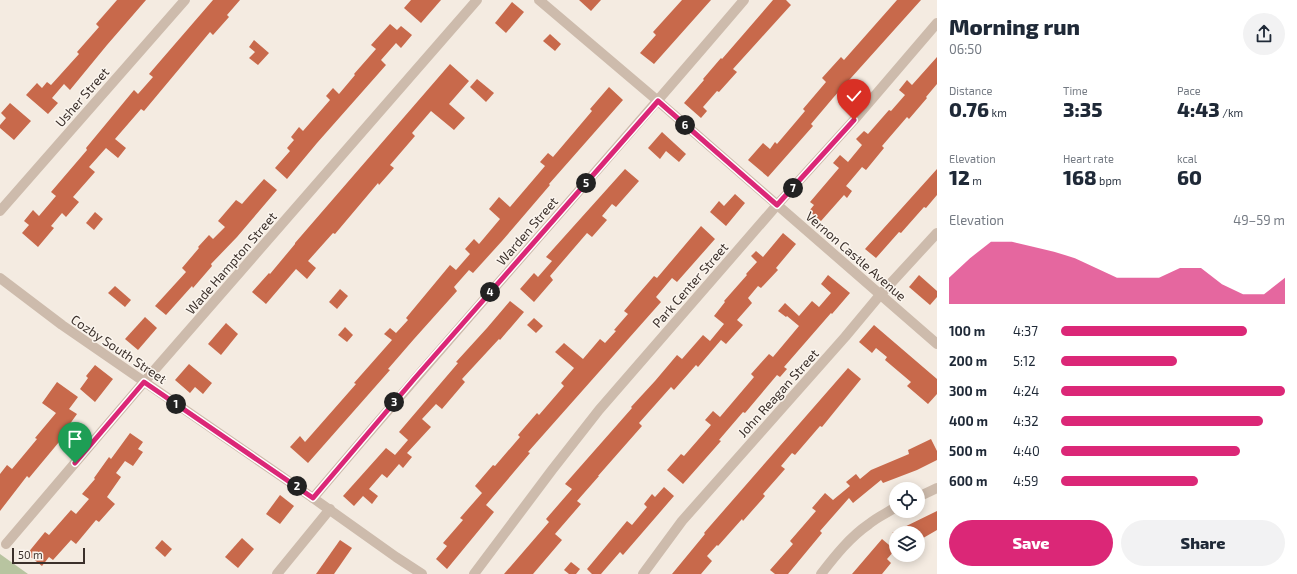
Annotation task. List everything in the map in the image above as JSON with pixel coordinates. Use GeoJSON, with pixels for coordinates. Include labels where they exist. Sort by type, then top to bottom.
{"type":"FeatureCollection","features":[{"type":"Feature","properties":{"kind":"street","name":"Usher Street"},"geometry":{"type":"LineString","coordinates":[[0,211],[185,0]]}},
{"type":"Feature","properties":{"kind":"street","name":"Wade Hampton Street"},"geometry":{"type":"LineString","coordinates":[[6,544],[144,382],[477,0]]}},
{"type":"Feature","properties":{"kind":"street","name":"Vernon Castle Avenue"},"geometry":{"type":"LineString","coordinates":[[539,0],[658,101],[937,344]]}},
{"type":"Feature","properties":{"kind":"street","name":"Warden Street"},"geometry":{"type":"LineString","coordinates":[[313,498],[415,378],[658,101],[744,0]]}},
{"type":"Feature","properties":{"kind":"street","name":"Park Center Street"},"geometry":{"type":"LineString","coordinates":[[474,574],[599,410],[777,205],[854,120],[937,23]]}},
{"type":"Feature","properties":{"kind":"street","name":"John Reagan Street"},"geometry":{"type":"LineString","coordinates":[[643,574],[682,521],[845,337],[880,295],[937,233]]}},
{"type":"Feature","properties":{"kind":"street","name":"Cozby South Street"},"geometry":{"type":"LineString","coordinates":[[0,278],[62,325],[422,574]]}},
{"type":"Feature","properties":{"kind":"street"},"geometry":{"type":"LineString","coordinates":[[925,494],[937,488]]}},
{"type":"Feature","properties":{"kind":"street"},"geometry":{"type":"LineString","coordinates":[[277,574],[330,509]]}},
{"type":"Feature","properties":{"kind":"street"},"geometry":{"type":"LineString","coordinates":[[821,574],[851,538],[869,523],[889,511]]}},
{"type":"Feature","properties":{"kind":"green space"},"geometry":{"type":"Polygon","coordinates":[[[0,554],[28,574],[0,574],[0,554]]]}},
{"type":"Feature","properties":{"kind":"building"},"geometry":{"type":"Polygon","coordinates":[[[117,0],[146,0],[70,90],[64,84],[52,98],[58,103],[48,114],[26,95],[37,83],[42,88],[47,82],[51,85],[79,54],[77,52],[99,27],[96,24],[117,0]]]}},
{"type":"Feature","properties":{"kind":"building"},"geometry":{"type":"Polygon","coordinates":[[[213,0],[240,0],[227,15],[229,17],[213,35],[210,32],[144,111],[141,109],[115,139],[126,148],[118,158],[106,148],[89,167],[95,172],[73,197],[79,202],[66,217],[62,213],[51,226],[54,228],[38,247],[22,233],[29,225],[24,221],[33,210],[39,216],[56,196],[51,192],[87,150],[86,148],[134,90],[138,94],[153,77],[149,74],[213,0]]]}},
{"type":"Feature","properties":{"kind":"building"},"geometry":{"type":"Polygon","coordinates":[[[411,0],[441,0],[421,23],[404,8],[411,0]]]}},
{"type":"Feature","properties":{"kind":"building"},"geometry":{"type":"Polygon","coordinates":[[[579,0],[601,0],[591,11],[579,0]]]}},
{"type":"Feature","properties":{"kind":"building"},"geometry":{"type":"Polygon","coordinates":[[[682,0],[711,0],[654,64],[640,53],[656,35],[653,32],[682,0]]]}},
{"type":"Feature","properties":{"kind":"building"},"geometry":{"type":"Polygon","coordinates":[[[773,0],[786,0],[791,5],[733,69],[737,72],[703,107],[707,111],[701,118],[684,103],[721,58],[722,59],[773,0]]]}},
{"type":"Feature","properties":{"kind":"building"},"geometry":{"type":"Polygon","coordinates":[[[897,0],[921,0],[833,98],[811,124],[813,126],[768,177],[748,160],[763,143],[770,149],[775,142],[777,144],[805,111],[803,109],[826,82],[822,78],[841,57],[844,60],[897,0]]]}},
{"type":"Feature","properties":{"kind":"building"},"geometry":{"type":"Polygon","coordinates":[[[512,2],[524,12],[506,33],[495,23],[512,2]]]}},
{"type":"Feature","properties":{"kind":"building"},"geometry":{"type":"Polygon","coordinates":[[[390,24],[397,30],[401,26],[412,35],[401,48],[396,43],[381,60],[386,65],[287,179],[275,168],[290,151],[287,148],[294,140],[291,137],[299,127],[303,131],[330,100],[326,96],[333,88],[339,94],[376,49],[371,45],[390,24]]]}},
{"type":"Feature","properties":{"kind":"building"},"geometry":{"type":"Polygon","coordinates":[[[550,34],[561,44],[555,51],[543,41],[550,34]]]}},
{"type":"Feature","properties":{"kind":"building"},"geometry":{"type":"Polygon","coordinates":[[[254,40],[269,53],[258,65],[249,58],[255,52],[249,47],[254,40]]]}},
{"type":"Feature","properties":{"kind":"building"},"geometry":{"type":"Polygon","coordinates":[[[937,57],[937,84],[909,119],[907,117],[882,146],[884,148],[866,170],[862,167],[846,186],[852,191],[847,198],[844,195],[821,221],[809,211],[814,205],[810,202],[839,168],[833,163],[840,155],[848,162],[862,145],[856,139],[864,131],[868,134],[889,110],[891,111],[905,95],[899,90],[907,80],[912,85],[937,57]]]}},
{"type":"Feature","properties":{"kind":"building"},"geometry":{"type":"Polygon","coordinates":[[[450,64],[469,81],[449,104],[465,118],[454,130],[431,111],[412,133],[415,136],[390,165],[394,168],[379,185],[378,183],[335,234],[333,233],[308,261],[316,268],[307,279],[296,269],[266,304],[252,292],[269,273],[270,274],[450,64]]]}},
{"type":"Feature","properties":{"kind":"building"},"geometry":{"type":"Polygon","coordinates":[[[477,79],[494,93],[486,102],[470,87],[477,79]]]}},
{"type":"Feature","properties":{"kind":"building"},"geometry":{"type":"Polygon","coordinates":[[[609,87],[623,100],[549,184],[550,185],[502,241],[473,273],[469,270],[454,287],[457,291],[308,463],[290,447],[300,436],[305,442],[392,340],[384,334],[390,328],[396,333],[408,320],[406,318],[450,265],[456,270],[470,254],[465,249],[474,239],[479,244],[500,219],[489,209],[499,197],[510,207],[545,166],[540,162],[548,153],[553,157],[592,111],[590,109],[609,87]]]}},
{"type":"Feature","properties":{"kind":"building"},"geometry":{"type":"Polygon","coordinates":[[[10,103],[31,121],[14,140],[0,128],[0,125],[6,118],[1,113],[10,103]]]}},
{"type":"Feature","properties":{"kind":"building"},"geometry":{"type":"Polygon","coordinates":[[[662,132],[686,154],[679,162],[666,151],[660,159],[648,148],[662,132]]]}},
{"type":"Feature","properties":{"kind":"building"},"geometry":{"type":"Polygon","coordinates":[[[625,169],[639,181],[616,207],[612,204],[602,216],[607,220],[592,237],[587,233],[550,276],[553,280],[534,302],[520,289],[534,273],[538,277],[552,261],[546,257],[625,169]]]}},
{"type":"Feature","properties":{"kind":"building"},"geometry":{"type":"Polygon","coordinates":[[[937,169],[937,195],[901,233],[899,232],[876,258],[865,249],[937,169]]]}},
{"type":"Feature","properties":{"kind":"building"},"geometry":{"type":"Polygon","coordinates":[[[264,179],[277,190],[237,237],[211,264],[212,266],[193,288],[192,286],[166,315],[155,306],[186,272],[182,268],[209,235],[213,239],[225,227],[218,221],[236,200],[242,204],[264,179]]]}},
{"type":"Feature","properties":{"kind":"building"},"geometry":{"type":"Polygon","coordinates":[[[735,194],[745,203],[726,226],[710,212],[719,201],[724,206],[735,194]]]}},
{"type":"Feature","properties":{"kind":"building"},"geometry":{"type":"Polygon","coordinates":[[[95,212],[103,219],[94,230],[86,223],[95,212]]]}},
{"type":"Feature","properties":{"kind":"building"},"geometry":{"type":"Polygon","coordinates":[[[701,226],[715,239],[677,282],[672,278],[656,297],[661,302],[528,452],[530,453],[486,505],[494,512],[447,569],[436,559],[447,546],[443,543],[463,520],[460,518],[482,493],[475,486],[493,465],[495,466],[520,437],[518,435],[537,413],[539,415],[564,386],[561,383],[574,368],[555,352],[564,343],[583,359],[600,339],[605,343],[628,314],[624,311],[654,276],[657,278],[701,226]]]}},
{"type":"Feature","properties":{"kind":"building"},"geometry":{"type":"Polygon","coordinates":[[[783,233],[796,244],[776,268],[778,270],[761,288],[758,286],[748,298],[752,303],[737,320],[743,325],[726,344],[721,340],[698,367],[696,365],[674,390],[671,387],[639,423],[642,426],[577,501],[581,504],[555,534],[562,540],[533,574],[504,574],[549,522],[546,519],[572,489],[565,484],[632,408],[631,407],[677,355],[682,359],[703,335],[710,341],[724,324],[714,316],[725,302],[724,301],[757,262],[751,256],[756,251],[763,257],[783,233]]]}},
{"type":"Feature","properties":{"kind":"building"},"geometry":{"type":"Polygon","coordinates":[[[828,275],[850,293],[784,367],[787,369],[780,377],[777,375],[745,413],[743,412],[719,440],[721,441],[683,484],[667,470],[681,454],[684,456],[711,425],[705,420],[713,411],[720,417],[754,377],[751,374],[769,354],[773,357],[799,326],[778,311],[785,303],[799,316],[812,301],[819,307],[831,293],[821,284],[828,275]]]}},
{"type":"Feature","properties":{"kind":"building"},"geometry":{"type":"Polygon","coordinates":[[[919,275],[937,291],[937,297],[930,305],[909,287],[919,275]]]}},
{"type":"Feature","properties":{"kind":"building"},"geometry":{"type":"Polygon","coordinates":[[[115,286],[131,300],[125,307],[108,293],[115,286]]]}},
{"type":"Feature","properties":{"kind":"building"},"geometry":{"type":"Polygon","coordinates":[[[340,289],[348,296],[337,309],[329,302],[340,289]]]}},
{"type":"Feature","properties":{"kind":"building"},"geometry":{"type":"Polygon","coordinates":[[[510,301],[524,312],[500,340],[499,339],[462,379],[465,382],[442,409],[436,404],[422,419],[431,427],[407,453],[412,457],[403,468],[399,464],[387,478],[382,474],[369,489],[378,496],[372,504],[363,496],[354,506],[343,496],[386,448],[395,455],[408,440],[399,432],[458,363],[456,362],[510,301]]]}},
{"type":"Feature","properties":{"kind":"building"},"geometry":{"type":"Polygon","coordinates":[[[145,317],[157,328],[138,350],[125,339],[145,317]]]}},
{"type":"Feature","properties":{"kind":"building"},"geometry":{"type":"Polygon","coordinates":[[[534,318],[543,326],[536,333],[527,325],[534,318]]]}},
{"type":"Feature","properties":{"kind":"building"},"geometry":{"type":"Polygon","coordinates":[[[226,323],[238,334],[221,355],[208,344],[226,323]]]}},
{"type":"Feature","properties":{"kind":"building"},"geometry":{"type":"Polygon","coordinates":[[[874,325],[937,379],[937,394],[928,404],[907,386],[911,382],[885,360],[887,357],[876,348],[872,353],[859,342],[874,325]]]}},
{"type":"Feature","properties":{"kind":"building"},"geometry":{"type":"Polygon","coordinates":[[[345,327],[353,335],[347,342],[338,335],[345,327]]]}},
{"type":"Feature","properties":{"kind":"building"},"geometry":{"type":"Polygon","coordinates":[[[189,364],[212,383],[203,394],[195,387],[190,393],[175,380],[189,364]]]}},
{"type":"Feature","properties":{"kind":"building"},"geometry":{"type":"Polygon","coordinates":[[[95,365],[113,379],[95,402],[80,389],[88,378],[86,376],[95,365]]]}},
{"type":"Feature","properties":{"kind":"building"},"geometry":{"type":"Polygon","coordinates":[[[848,368],[861,379],[822,427],[820,426],[795,455],[792,453],[781,466],[785,469],[763,494],[765,496],[743,521],[742,519],[707,556],[712,561],[701,574],[672,574],[705,534],[704,533],[848,368]]]}},
{"type":"Feature","properties":{"kind":"building"},"geometry":{"type":"Polygon","coordinates":[[[57,382],[78,397],[69,409],[77,414],[67,428],[69,430],[29,478],[27,476],[0,511],[0,474],[7,465],[12,469],[56,413],[42,403],[57,382]]]}},
{"type":"Feature","properties":{"kind":"building"},"geometry":{"type":"Polygon","coordinates":[[[130,433],[143,442],[138,449],[143,452],[133,466],[125,461],[116,473],[121,477],[107,497],[115,504],[99,522],[96,520],[76,544],[71,540],[53,560],[49,557],[42,566],[27,554],[45,532],[49,535],[71,510],[76,514],[89,499],[82,494],[95,479],[94,478],[109,457],[111,459],[130,433]]]}},
{"type":"Feature","properties":{"kind":"building"},"geometry":{"type":"Polygon","coordinates":[[[931,439],[937,451],[937,460],[917,470],[883,483],[881,480],[853,503],[849,498],[820,531],[822,533],[788,574],[775,574],[770,570],[793,544],[790,541],[816,511],[812,508],[825,493],[833,500],[850,486],[846,482],[856,474],[860,479],[871,470],[909,454],[908,450],[931,439]]]}},
{"type":"Feature","properties":{"kind":"building"},"geometry":{"type":"Polygon","coordinates":[[[664,487],[674,496],[623,555],[620,552],[601,574],[592,574],[587,569],[627,521],[632,525],[647,507],[644,504],[652,494],[655,497],[664,487]]]}},
{"type":"Feature","properties":{"kind":"building"},"geometry":{"type":"Polygon","coordinates":[[[280,495],[294,506],[280,524],[266,514],[280,495]]]}},
{"type":"Feature","properties":{"kind":"building"},"geometry":{"type":"Polygon","coordinates":[[[937,511],[937,530],[925,537],[925,526],[906,526],[925,518],[937,511]]]}},
{"type":"Feature","properties":{"kind":"building"},"geometry":{"type":"Polygon","coordinates":[[[242,538],[254,549],[238,568],[225,557],[242,538]]]}},
{"type":"Feature","properties":{"kind":"building"},"geometry":{"type":"Polygon","coordinates":[[[882,539],[889,545],[889,557],[887,559],[891,563],[882,574],[852,574],[882,539]]]}},
{"type":"Feature","properties":{"kind":"building"},"geometry":{"type":"Polygon","coordinates":[[[162,540],[172,549],[165,557],[155,548],[162,540]]]}},
{"type":"Feature","properties":{"kind":"building"},"geometry":{"type":"Polygon","coordinates":[[[340,540],[352,548],[334,574],[316,574],[340,540]]]}},
{"type":"Feature","properties":{"kind":"building"},"geometry":{"type":"Polygon","coordinates":[[[571,562],[580,569],[576,574],[569,574],[564,570],[571,562]]]}},
{"type":"Feature","properties":{"kind":"route"},"geometry":{"type":"LineString","coordinates":[[75,463],[144,382],[313,498],[415,378],[658,101],[777,205],[854,120]]}}]}
